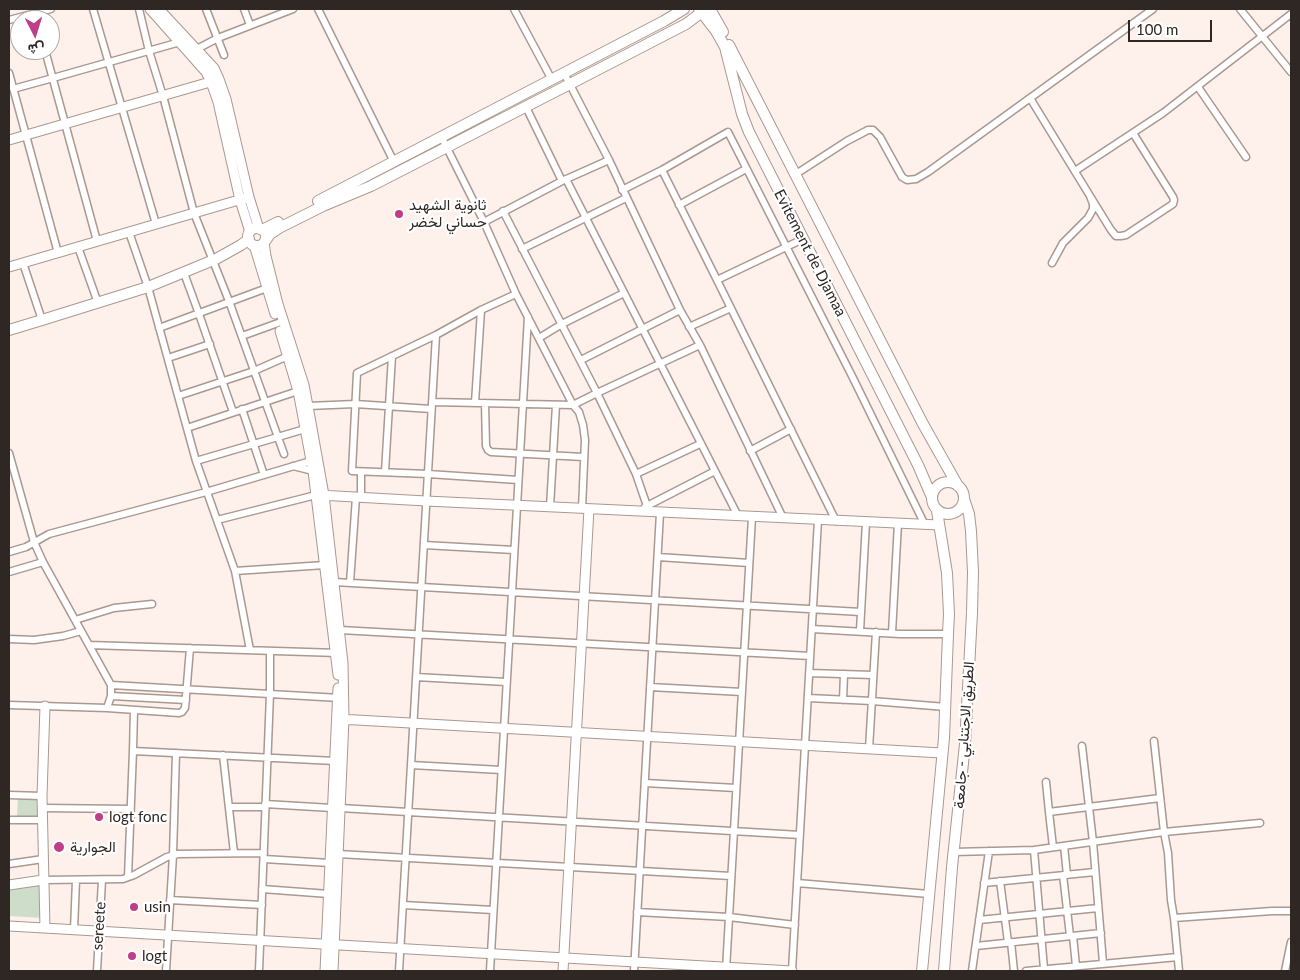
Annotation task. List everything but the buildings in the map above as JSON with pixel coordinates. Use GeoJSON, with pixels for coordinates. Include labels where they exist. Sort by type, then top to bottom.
{"type":"FeatureCollection","features":[{"type":"Feature","properties":{"kind":"main road"},"geometry":{"type":"LineString","coordinates":[[9,330],[98,303],[242,251],[257,237],[394,162],[664,22],[684,9]]}},
{"type":"Feature","properties":{"kind":"main road"},"geometry":{"type":"LineString","coordinates":[[257,237],[270,234],[326,204],[363,190],[686,24],[704,10]]}},
{"type":"Feature","properties":{"kind":"main road","name":"Evitement de Djamaa"},"geometry":{"type":"LineString","coordinates":[[704,10],[796,174],[930,437],[958,486]]}},
{"type":"Feature","properties":{"kind":"main road","name":"Evitement de Djamaa"},"geometry":{"type":"LineString","coordinates":[[704,10],[725,47],[745,123],[918,464],[931,495]]}},
{"type":"Feature","properties":{"kind":"main road"},"geometry":{"type":"LineString","coordinates":[[946,482],[958,486],[963,491],[964,498],[960,510],[949,515],[937,511],[933,507],[931,495],[939,484],[946,482]]}},
{"type":"Feature","properties":{"kind":"main road","name":"الطريق الاجتنابي - جامعة"},"geometry":{"type":"LineString","coordinates":[[944,971],[953,852],[965,744],[972,592],[970,522],[964,498]]}},
{"type":"Feature","properties":{"kind":"main road","name":"الطريق الاجتنابي - جامعة"},"geometry":{"type":"LineString","coordinates":[[922,971],[946,706],[948,593],[947,573],[937,511]]}},
{"type":"Feature","properties":{"kind":"street"},"geometry":{"type":"LineString","coordinates":[[93,9],[156,224]]}},
{"type":"Feature","properties":{"kind":"street"},"geometry":{"type":"LineString","coordinates":[[139,9],[194,213],[214,260],[284,454]]}},
{"type":"Feature","properties":{"kind":"street"},"geometry":{"type":"LineString","coordinates":[[150,9],[180,42],[214,68],[215,80],[249,197],[267,288],[298,391],[305,430],[315,460],[313,471],[320,495],[325,565],[339,653]]}},
{"type":"Feature","properties":{"kind":"street"},"geometry":{"type":"LineString","coordinates":[[159,9],[193,51]]}},
{"type":"Feature","properties":{"kind":"street"},"geometry":{"type":"LineString","coordinates":[[206,9],[224,55]]}},
{"type":"Feature","properties":{"kind":"street"},"geometry":{"type":"LineString","coordinates":[[244,9],[250,26]]}},
{"type":"Feature","properties":{"kind":"street"},"geometry":{"type":"LineString","coordinates":[[193,51],[218,38],[294,9]]}},
{"type":"Feature","properties":{"kind":"street"},"geometry":{"type":"LineString","coordinates":[[318,9],[394,162]]}},
{"type":"Feature","properties":{"kind":"street"},"geometry":{"type":"LineString","coordinates":[[514,9],[552,80]]}},
{"type":"Feature","properties":{"kind":"street"},"geometry":{"type":"LineString","coordinates":[[796,174],[847,141],[868,130],[873,130],[880,137],[902,177],[907,180],[916,179],[1153,9]]}},
{"type":"Feature","properties":{"kind":"street"},"geometry":{"type":"LineString","coordinates":[[1240,9],[1291,72]]}},
{"type":"Feature","properties":{"kind":"street"},"geometry":{"type":"LineString","coordinates":[[1076,171],[1163,113],[1291,14]]}},
{"type":"Feature","properties":{"kind":"street"},"geometry":{"type":"LineString","coordinates":[[13,89],[180,42]]}},
{"type":"Feature","properties":{"kind":"street"},"geometry":{"type":"LineString","coordinates":[[48,60],[97,241]]}},
{"type":"Feature","properties":{"kind":"street"},"geometry":{"type":"LineString","coordinates":[[9,73],[58,253]]}},
{"type":"Feature","properties":{"kind":"street"},"geometry":{"type":"LineString","coordinates":[[564,73],[609,160],[680,310],[700,345],[783,518]]}},
{"type":"Feature","properties":{"kind":"street"},"geometry":{"type":"LineString","coordinates":[[9,140],[215,80]]}},
{"type":"Feature","properties":{"kind":"street"},"geometry":{"type":"LineString","coordinates":[[1198,87],[1246,157]]}},
{"type":"Feature","properties":{"kind":"street"},"geometry":{"type":"LineString","coordinates":[[1030,98],[1116,236],[1126,235],[1173,204],[1174,200],[1133,133]]}},
{"type":"Feature","properties":{"kind":"street"},"geometry":{"type":"LineString","coordinates":[[222,100],[240,200],[265,253],[278,304],[304,385],[334,582],[340,630],[338,668],[341,719],[329,894],[333,971]]}},
{"type":"Feature","properties":{"kind":"street"},"geometry":{"type":"LineString","coordinates":[[526,107],[585,217],[738,516]]}},
{"type":"Feature","properties":{"kind":"street"},"geometry":{"type":"LineString","coordinates":[[622,190],[662,170],[728,132],[853,378],[925,525]]}},
{"type":"Feature","properties":{"kind":"street"},"geometry":{"type":"LineString","coordinates":[[442,138],[484,222],[516,294],[573,405],[579,412],[584,425],[583,457],[586,509],[584,596],[563,971]]}},
{"type":"Feature","properties":{"kind":"street"},"geometry":{"type":"LineString","coordinates":[[484,222],[564,180],[609,160]]}},
{"type":"Feature","properties":{"kind":"street"},"geometry":{"type":"LineString","coordinates":[[679,205],[746,169]]}},
{"type":"Feature","properties":{"kind":"street"},"geometry":{"type":"LineString","coordinates":[[662,170],[836,521]]}},
{"type":"Feature","properties":{"kind":"street"},"geometry":{"type":"LineString","coordinates":[[1052,263],[1062,243],[1088,218],[1093,209],[1090,196]]}},
{"type":"Feature","properties":{"kind":"street"},"geometry":{"type":"LineString","coordinates":[[9,267],[249,197]]}},
{"type":"Feature","properties":{"kind":"street"},"geometry":{"type":"LineString","coordinates":[[522,249],[626,198]]}},
{"type":"Feature","properties":{"kind":"street"},"geometry":{"type":"LineString","coordinates":[[503,211],[597,392],[636,474],[647,506]]}},
{"type":"Feature","properties":{"kind":"street"},"geometry":{"type":"LineString","coordinates":[[129,232],[148,286],[196,461],[235,571],[250,650]]}},
{"type":"Feature","properties":{"kind":"street"},"geometry":{"type":"LineString","coordinates":[[717,280],[803,239]]}},
{"type":"Feature","properties":{"kind":"street"},"geometry":{"type":"LineString","coordinates":[[78,247],[98,303]]}},
{"type":"Feature","properties":{"kind":"street"},"geometry":{"type":"LineString","coordinates":[[23,263],[42,320]]}},
{"type":"Feature","properties":{"kind":"street"},"geometry":{"type":"LineString","coordinates":[[184,273],[233,412]]}},
{"type":"Feature","properties":{"kind":"street"},"geometry":{"type":"LineString","coordinates":[[160,328],[267,288]]}},
{"type":"Feature","properties":{"kind":"street"},"geometry":{"type":"LineString","coordinates":[[539,338],[562,324],[624,293]]}},
{"type":"Feature","properties":{"kind":"street"},"geometry":{"type":"LineString","coordinates":[[516,294],[357,373],[352,471],[518,480]]}},
{"type":"Feature","properties":{"kind":"street"},"geometry":{"type":"LineString","coordinates":[[689,327],[731,308]]}},
{"type":"Feature","properties":{"kind":"street"},"geometry":{"type":"LineString","coordinates":[[476,403],[481,310]]}},
{"type":"Feature","properties":{"kind":"street"},"geometry":{"type":"LineString","coordinates":[[581,360],[680,310]]}},
{"type":"Feature","properties":{"kind":"street"},"geometry":{"type":"LineString","coordinates":[[490,971],[528,317]]}},
{"type":"Feature","properties":{"kind":"street"},"geometry":{"type":"LineString","coordinates":[[242,336],[278,323]]}},
{"type":"Feature","properties":{"kind":"street"},"geometry":{"type":"LineString","coordinates":[[399,971],[436,335]]}},
{"type":"Feature","properties":{"kind":"street"},"geometry":{"type":"LineString","coordinates":[[168,358],[210,344]]}},
{"type":"Feature","properties":{"kind":"street"},"geometry":{"type":"LineString","coordinates":[[308,406],[356,404],[389,407],[476,403],[573,405],[597,392],[700,345]]}},
{"type":"Feature","properties":{"kind":"street"},"geometry":{"type":"LineString","coordinates":[[178,396],[254,371],[288,356]]}},
{"type":"Feature","properties":{"kind":"street"},"geometry":{"type":"LineString","coordinates":[[385,472],[392,356]]}},
{"type":"Feature","properties":{"kind":"street"},"geometry":{"type":"LineString","coordinates":[[187,428],[298,391]]}},
{"type":"Feature","properties":{"kind":"street"},"geometry":{"type":"LineString","coordinates":[[485,403],[486,440],[488,450],[491,452],[583,457]]}},
{"type":"Feature","properties":{"kind":"street"},"geometry":{"type":"LineString","coordinates":[[550,507],[556,405]]}},
{"type":"Feature","properties":{"kind":"street"},"geometry":{"type":"LineString","coordinates":[[242,409],[264,475]]}},
{"type":"Feature","properties":{"kind":"street"},"geometry":{"type":"LineString","coordinates":[[750,451],[791,429]]}},
{"type":"Feature","properties":{"kind":"street"},"geometry":{"type":"LineString","coordinates":[[196,461],[278,436],[305,430]]}},
{"type":"Feature","properties":{"kind":"street"},"geometry":{"type":"LineString","coordinates":[[636,474],[700,444]]}},
{"type":"Feature","properties":{"kind":"street"},"geometry":{"type":"LineString","coordinates":[[9,454],[34,542],[43,562],[111,685],[111,696],[107,708]]}},
{"type":"Feature","properties":{"kind":"street"},"geometry":{"type":"LineString","coordinates":[[9,552],[49,534],[206,492],[315,460]]}},
{"type":"Feature","properties":{"kind":"street"},"geometry":{"type":"LineString","coordinates":[[292,466],[313,471]]}},
{"type":"Feature","properties":{"kind":"street"},"geometry":{"type":"LineString","coordinates":[[637,512],[714,471]]}},
{"type":"Feature","properties":{"kind":"street"},"geometry":{"type":"LineString","coordinates":[[350,583],[362,472]]}},
{"type":"Feature","properties":{"kind":"street"},"geometry":{"type":"LineString","coordinates":[[216,520],[320,495],[426,502],[939,525]]}},
{"type":"Feature","properties":{"kind":"street"},"geometry":{"type":"LineString","coordinates":[[634,966],[660,513]]}},
{"type":"Feature","properties":{"kind":"street"},"geometry":{"type":"LineString","coordinates":[[726,969],[752,517]]}},
{"type":"Feature","properties":{"kind":"street"},"geometry":{"type":"LineString","coordinates":[[9,926],[563,958],[634,966],[792,971],[818,520]]}},
{"type":"Feature","properties":{"kind":"street"},"geometry":{"type":"LineString","coordinates":[[860,631],[866,522]]}},
{"type":"Feature","properties":{"kind":"street"},"geometry":{"type":"LineString","coordinates":[[892,633],[898,523]]}},
{"type":"Feature","properties":{"kind":"street"},"geometry":{"type":"LineString","coordinates":[[424,545],[514,550]]}},
{"type":"Feature","properties":{"kind":"street"},"geometry":{"type":"LineString","coordinates":[[658,557],[750,563]]}},
{"type":"Feature","properties":{"kind":"street"},"geometry":{"type":"LineString","coordinates":[[9,572],[43,562]]}},
{"type":"Feature","properties":{"kind":"street"},"geometry":{"type":"LineString","coordinates":[[235,571],[325,565]]}},
{"type":"Feature","properties":{"kind":"street"},"geometry":{"type":"LineString","coordinates":[[334,582],[861,612]]}},
{"type":"Feature","properties":{"kind":"street"},"geometry":{"type":"LineString","coordinates":[[75,620],[106,609],[152,604]]}},
{"type":"Feature","properties":{"kind":"street"},"geometry":{"type":"LineString","coordinates":[[812,629],[948,634]]}},
{"type":"Feature","properties":{"kind":"street"},"geometry":{"type":"LineString","coordinates":[[340,630],[810,656]]}},
{"type":"Feature","properties":{"kind":"street"},"geometry":{"type":"LineString","coordinates":[[9,640],[34,640],[63,636],[81,631]]}},
{"type":"Feature","properties":{"kind":"street"},"geometry":{"type":"LineString","coordinates":[[869,749],[876,632]]}},
{"type":"Feature","properties":{"kind":"street"},"geometry":{"type":"LineString","coordinates":[[89,646],[339,653]]}},
{"type":"Feature","properties":{"kind":"street"},"geometry":{"type":"LineString","coordinates":[[9,705],[107,708],[179,713],[184,710],[186,700],[190,648]]}},
{"type":"Feature","properties":{"kind":"street"},"geometry":{"type":"LineString","coordinates":[[259,971],[270,651]]}},
{"type":"Feature","properties":{"kind":"street"},"geometry":{"type":"LineString","coordinates":[[809,673],[873,675]]}},
{"type":"Feature","properties":{"kind":"street"},"geometry":{"type":"LineString","coordinates":[[843,700],[844,674]]}},
{"type":"Feature","properties":{"kind":"street"},"geometry":{"type":"LineString","coordinates":[[416,677],[506,682]]}},
{"type":"Feature","properties":{"kind":"street"},"geometry":{"type":"LineString","coordinates":[[111,685],[341,698]]}},
{"type":"Feature","properties":{"kind":"street"},"geometry":{"type":"LineString","coordinates":[[650,686],[742,692]]}},
{"type":"Feature","properties":{"kind":"street"},"geometry":{"type":"LineString","coordinates":[[111,696],[186,700]]}},
{"type":"Feature","properties":{"kind":"street"},"geometry":{"type":"LineString","coordinates":[[808,698],[946,706]]}},
{"type":"Feature","properties":{"kind":"street"},"geometry":{"type":"LineString","coordinates":[[45,928],[42,796],[46,706]]}},
{"type":"Feature","properties":{"kind":"street"},"geometry":{"type":"LineString","coordinates":[[128,877],[134,710]]}},
{"type":"Feature","properties":{"kind":"street"},"geometry":{"type":"LineString","coordinates":[[341,719],[942,753]]}},
{"type":"Feature","properties":{"kind":"street"},"geometry":{"type":"LineString","coordinates":[[325,971],[331,945],[338,854],[335,761],[341,719]]}},
{"type":"Feature","properties":{"kind":"street"},"geometry":{"type":"LineString","coordinates":[[1154,740],[1168,853],[1179,971]]}},
{"type":"Feature","properties":{"kind":"street"},"geometry":{"type":"LineString","coordinates":[[1082,746],[1103,963]]}},
{"type":"Feature","properties":{"kind":"street"},"geometry":{"type":"LineString","coordinates":[[133,751],[335,761]]}},
{"type":"Feature","properties":{"kind":"street"},"geometry":{"type":"LineString","coordinates":[[166,971],[173,855],[176,753]]}},
{"type":"Feature","properties":{"kind":"street"},"geometry":{"type":"LineString","coordinates":[[223,755],[234,853]]}},
{"type":"Feature","properties":{"kind":"street"},"geometry":{"type":"LineString","coordinates":[[410,765],[501,770]]}},
{"type":"Feature","properties":{"kind":"street"},"geometry":{"type":"LineString","coordinates":[[1046,782],[1054,847]]}},
{"type":"Feature","properties":{"kind":"street"},"geometry":{"type":"LineString","coordinates":[[645,783],[736,788]]}},
{"type":"Feature","properties":{"kind":"street"},"geometry":{"type":"LineString","coordinates":[[9,795],[42,796]]}},
{"type":"Feature","properties":{"kind":"street"},"geometry":{"type":"LineString","coordinates":[[1049,812],[1160,798]]}},
{"type":"Feature","properties":{"kind":"street"},"geometry":{"type":"LineString","coordinates":[[229,807],[265,805],[408,811],[800,835]]}},
{"type":"Feature","properties":{"kind":"street"},"geometry":{"type":"LineString","coordinates":[[42,808],[130,809]]}},
{"type":"Feature","properties":{"kind":"street"},"geometry":{"type":"LineString","coordinates":[[9,820],[43,820]]}},
{"type":"Feature","properties":{"kind":"street"},"geometry":{"type":"LineString","coordinates":[[953,852],[1034,850],[1164,832],[1260,823]]}},
{"type":"Feature","properties":{"kind":"street"},"geometry":{"type":"LineString","coordinates":[[1064,846],[1066,911],[1076,966]]}},
{"type":"Feature","properties":{"kind":"street"},"geometry":{"type":"LineString","coordinates":[[1034,850],[1039,914],[1048,970]]}},
{"type":"Feature","properties":{"kind":"street"},"geometry":{"type":"LineString","coordinates":[[972,971],[989,851]]}},
{"type":"Feature","properties":{"kind":"street"},"geometry":{"type":"LineString","coordinates":[[9,885],[43,880],[116,880],[128,877],[173,855],[184,853],[234,853],[330,864]]}},
{"type":"Feature","properties":{"kind":"street"},"geometry":{"type":"LineString","coordinates":[[338,854],[731,876]]}},
{"type":"Feature","properties":{"kind":"street"},"geometry":{"type":"LineString","coordinates":[[9,864],[43,859]]}},
{"type":"Feature","properties":{"kind":"street"},"geometry":{"type":"LineString","coordinates":[[984,883],[1095,872]]}},
{"type":"Feature","properties":{"kind":"street"},"geometry":{"type":"LineString","coordinates":[[74,930],[76,880]]}},
{"type":"Feature","properties":{"kind":"street","name":"sereete"},"geometry":{"type":"LineString","coordinates":[[97,971],[102,880]]}},
{"type":"Feature","properties":{"kind":"street"},"geometry":{"type":"LineString","coordinates":[[1000,881],[1014,971]]}},
{"type":"Feature","properties":{"kind":"street"},"geometry":{"type":"LineString","coordinates":[[797,883],[929,894]]}},
{"type":"Feature","properties":{"kind":"street"},"geometry":{"type":"LineString","coordinates":[[262,889],[329,894]]}},
{"type":"Feature","properties":{"kind":"street"},"geometry":{"type":"LineString","coordinates":[[170,900],[262,905]]}},
{"type":"Feature","properties":{"kind":"street"},"geometry":{"type":"LineString","coordinates":[[403,905],[493,910]]}},
{"type":"Feature","properties":{"kind":"street"},"geometry":{"type":"LineString","coordinates":[[979,920],[1098,908]]}},
{"type":"Feature","properties":{"kind":"street"},"geometry":{"type":"LineString","coordinates":[[1174,918],[1272,910],[1291,912]]}},
{"type":"Feature","properties":{"kind":"street"},"geometry":{"type":"LineString","coordinates":[[637,912],[795,924]]}},
{"type":"Feature","properties":{"kind":"street"},"geometry":{"type":"LineString","coordinates":[[976,946],[1100,933]]}},
{"type":"Feature","properties":{"kind":"street"},"geometry":{"type":"LineString","coordinates":[[1285,971],[1291,942]]}},
{"type":"Feature","properties":{"kind":"street"},"geometry":{"type":"LineString","coordinates":[[1026,971],[1178,957]]}},
{"type":"Feature","properties":{"kind":"street"},"geometry":{"type":"LineString","coordinates":[[1117,963],[1118,971]]}},
{"type":"Feature","properties":{"kind":"green space"},"geometry":{"type":"Polygon","coordinates":[[[18,795],[42,796],[42,820],[17,820],[18,795]]]}},
{"type":"Feature","properties":{"kind":"green space"},"geometry":{"type":"Polygon","coordinates":[[[43,885],[43,918],[9,916],[9,890],[43,885]]]}},
{"type":"Feature","properties":{"kind":"place","name":"ثانوية الشهيد حساني لخضر"},"geometry":{"type":"Point","coordinates":[399,214]}},
{"type":"Feature","properties":{"kind":"place","name":"logt fonc"},"geometry":{"type":"Point","coordinates":[99,817]}},
{"type":"Feature","properties":{"kind":"place","name":"الجوارية"},"geometry":{"type":"Point","coordinates":[59,847]}},
{"type":"Feature","properties":{"kind":"place","name":"usin"},"geometry":{"type":"Point","coordinates":[134,907]}},
{"type":"Feature","properties":{"kind":"place","name":"logt"},"geometry":{"type":"Point","coordinates":[132,956]}}]}
